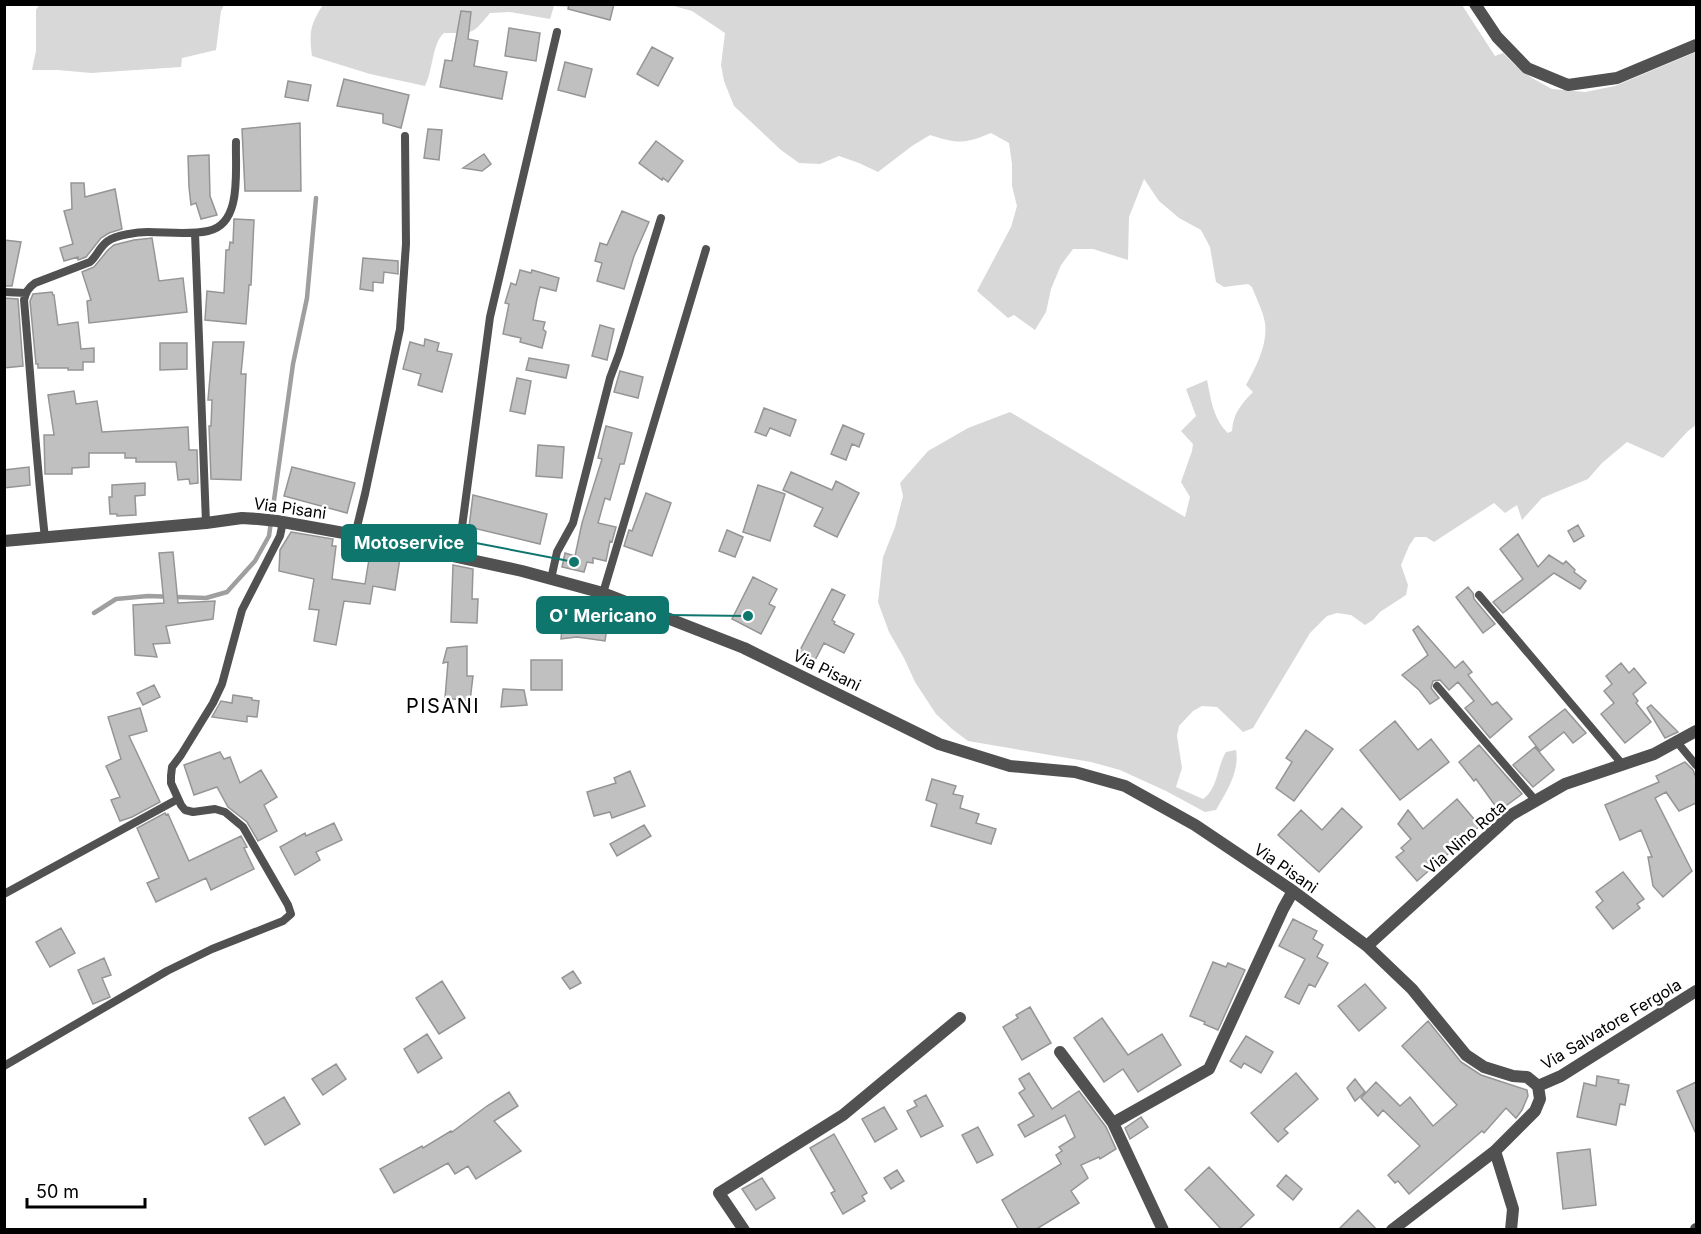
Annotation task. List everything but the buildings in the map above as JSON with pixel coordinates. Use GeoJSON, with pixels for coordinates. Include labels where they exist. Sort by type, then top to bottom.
{"type":"FeatureCollection","features":[{"type":"Feature","properties":{"kind":"street"},"geometry":{"type":"LineString","coordinates":[[1475,4],[1497,36],[1527,68],[1568,85],[1617,78],[1696,45]]}},
{"type":"Feature","properties":{"kind":"street","name":"Via Pisani"},"geometry":{"type":"LineString","coordinates":[[4,541],[242,518],[258,519],[355,535],[603,593],[744,648],[939,744],[1010,766],[1075,772],[1125,786],[1195,825],[1293,891],[1367,946],[1412,989],[1466,1054],[1484,1067],[1513,1076],[1527,1077],[1538,1086]]}},
{"type":"Feature","properties":{"kind":"street","name":"Via Nino Rota"},"geometry":{"type":"LineString","coordinates":[[1367,946],[1512,815],[1565,784],[1654,754],[1696,731]]}},
{"type":"Feature","properties":{"kind":"street"},"geometry":{"type":"LineString","coordinates":[[1113,1123],[1209,1069],[1293,891]]}},
{"type":"Feature","properties":{"kind":"street","name":"Via Salvatore Fergola"},"geometry":{"type":"LineString","coordinates":[[1392,1230],[1495,1151],[1535,1112],[1540,1099],[1538,1086],[1561,1076],[1696,991]]}},
{"type":"Feature","properties":{"kind":"street"},"geometry":{"type":"LineString","coordinates":[[744,1230],[719,1193],[843,1115],[960,1018]]}},
{"type":"Feature","properties":{"kind":"street"},"geometry":{"type":"LineString","coordinates":[[1060,1052],[1113,1123],[1163,1230]]}},
{"type":"Feature","properties":{"kind":"street"},"geometry":{"type":"LineString","coordinates":[[1495,1151],[1513,1209],[1511,1230]]}},
{"type":"Feature","properties":{"kind":"lane"},"geometry":{"type":"LineString","coordinates":[[458,558],[490,317],[556,32]]}},
{"type":"Feature","properties":{"kind":"lane"},"geometry":{"type":"LineString","coordinates":[[355,535],[366,494],[400,328],[406,244],[405,136]]}},
{"type":"Feature","properties":{"kind":"lane"},"geometry":{"type":"LineString","coordinates":[[45,538],[36,462],[36,437],[24,300],[26,293],[35,283],[90,262],[105,242],[111,238],[140,232],[195,232],[217,228],[226,220],[232,209],[236,142]]}},
{"type":"Feature","properties":{"kind":"lane"},"geometry":{"type":"LineString","coordinates":[[551,579],[557,552],[573,522],[610,378],[661,218]]}},
{"type":"Feature","properties":{"kind":"lane"},"geometry":{"type":"LineString","coordinates":[[195,232],[206,523]]}},
{"type":"Feature","properties":{"kind":"lane"},"geometry":{"type":"LineString","coordinates":[[603,593],[706,249]]}},
{"type":"Feature","properties":{"kind":"lane"},"geometry":{"type":"LineString","coordinates":[[4,291],[26,293]]}},
{"type":"Feature","properties":{"kind":"lane"},"geometry":{"type":"LineString","coordinates":[[4,1066],[167,971],[212,949],[283,921],[291,914],[243,827],[225,812],[215,809],[193,812],[185,810],[171,783],[172,766],[213,703],[222,684],[242,610],[280,536],[280,521]]}},
{"type":"Feature","properties":{"kind":"lane"},"geometry":{"type":"LineString","coordinates":[[1479,595],[1623,765]]}},
{"type":"Feature","properties":{"kind":"lane"},"geometry":{"type":"LineString","coordinates":[[1437,686],[1536,801]]}},
{"type":"Feature","properties":{"kind":"lane"},"geometry":{"type":"LineString","coordinates":[[1677,742],[1696,765]]}},
{"type":"Feature","properties":{"kind":"lane"},"geometry":{"type":"LineString","coordinates":[[4,894],[178,798]]}},
{"type":"Feature","properties":{"kind":"shaded area"},"geometry":{"type":"Polygon","coordinates":[[[39,4],[224,5],[221,11],[216,50],[182,58],[181,67],[91,73],[32,70],[36,51],[36,10],[39,4]]]}},
{"type":"Feature","properties":{"kind":"shaded area"},"geometry":{"type":"Polygon","coordinates":[[[323,5],[569,5],[568,7],[554,6],[550,19],[510,12],[490,13],[471,32],[444,33],[437,43],[425,86],[370,74],[312,56],[312,29],[315,18],[323,5]]]}},
{"type":"Feature","properties":{"kind":"shaded area"},"geometry":{"type":"Polygon","coordinates":[[[670,5],[1462,5],[1495,56],[1503,53],[1532,78],[1552,89],[1585,92],[1615,86],[1696,52],[1696,425],[1663,458],[1627,442],[1602,463],[1588,479],[1542,498],[1522,520],[1517,505],[1505,513],[1494,503],[1434,542],[1426,537],[1415,537],[1401,565],[1408,585],[1406,595],[1365,625],[1351,615],[1337,613],[1327,616],[1310,633],[1253,728],[1243,732],[1217,707],[1202,706],[1193,711],[1179,726],[1177,736],[1182,768],[1176,787],[1203,799],[1212,789],[1226,752],[1236,750],[1234,774],[1216,810],[1205,812],[1120,770],[1091,762],[968,741],[936,714],[915,682],[889,632],[878,602],[883,557],[895,527],[903,496],[900,483],[928,451],[968,428],[1010,412],[1185,517],[1190,497],[1181,482],[1193,444],[1181,431],[1196,416],[1186,389],[1207,380],[1213,408],[1219,421],[1228,433],[1232,431],[1238,410],[1253,392],[1246,385],[1265,339],[1263,314],[1252,287],[1248,284],[1224,287],[1216,282],[1210,247],[1201,230],[1179,218],[1159,201],[1144,179],[1129,217],[1128,260],[1093,249],[1073,249],[1061,265],[1051,289],[1046,312],[1035,330],[1014,315],[1008,318],[977,291],[1011,227],[1017,206],[1012,186],[1009,143],[991,133],[961,142],[930,135],[878,172],[839,156],[820,164],[799,163],[781,150],[734,106],[724,81],[721,65],[725,33],[692,11],[670,5]]]}},
{"type":"Feature","properties":{"kind":"waterway"},"geometry":{"type":"LineString","coordinates":[[94,613],[116,599],[148,596],[206,598],[227,592],[255,561],[269,536],[293,364],[307,298],[316,198]]}},
{"type":"Feature","properties":{"kind":"place","name":"Motoservice"},"geometry":{"type":"Point","coordinates":[574,562]}},
{"type":"Feature","properties":{"kind":"place","name":"O' Mericano"},"geometry":{"type":"Point","coordinates":[748,616]}},
{"type":"Feature","properties":{"kind":"district","name":"PISANI"},"geometry":{"type":"Point","coordinates":[443,706]}}]}
